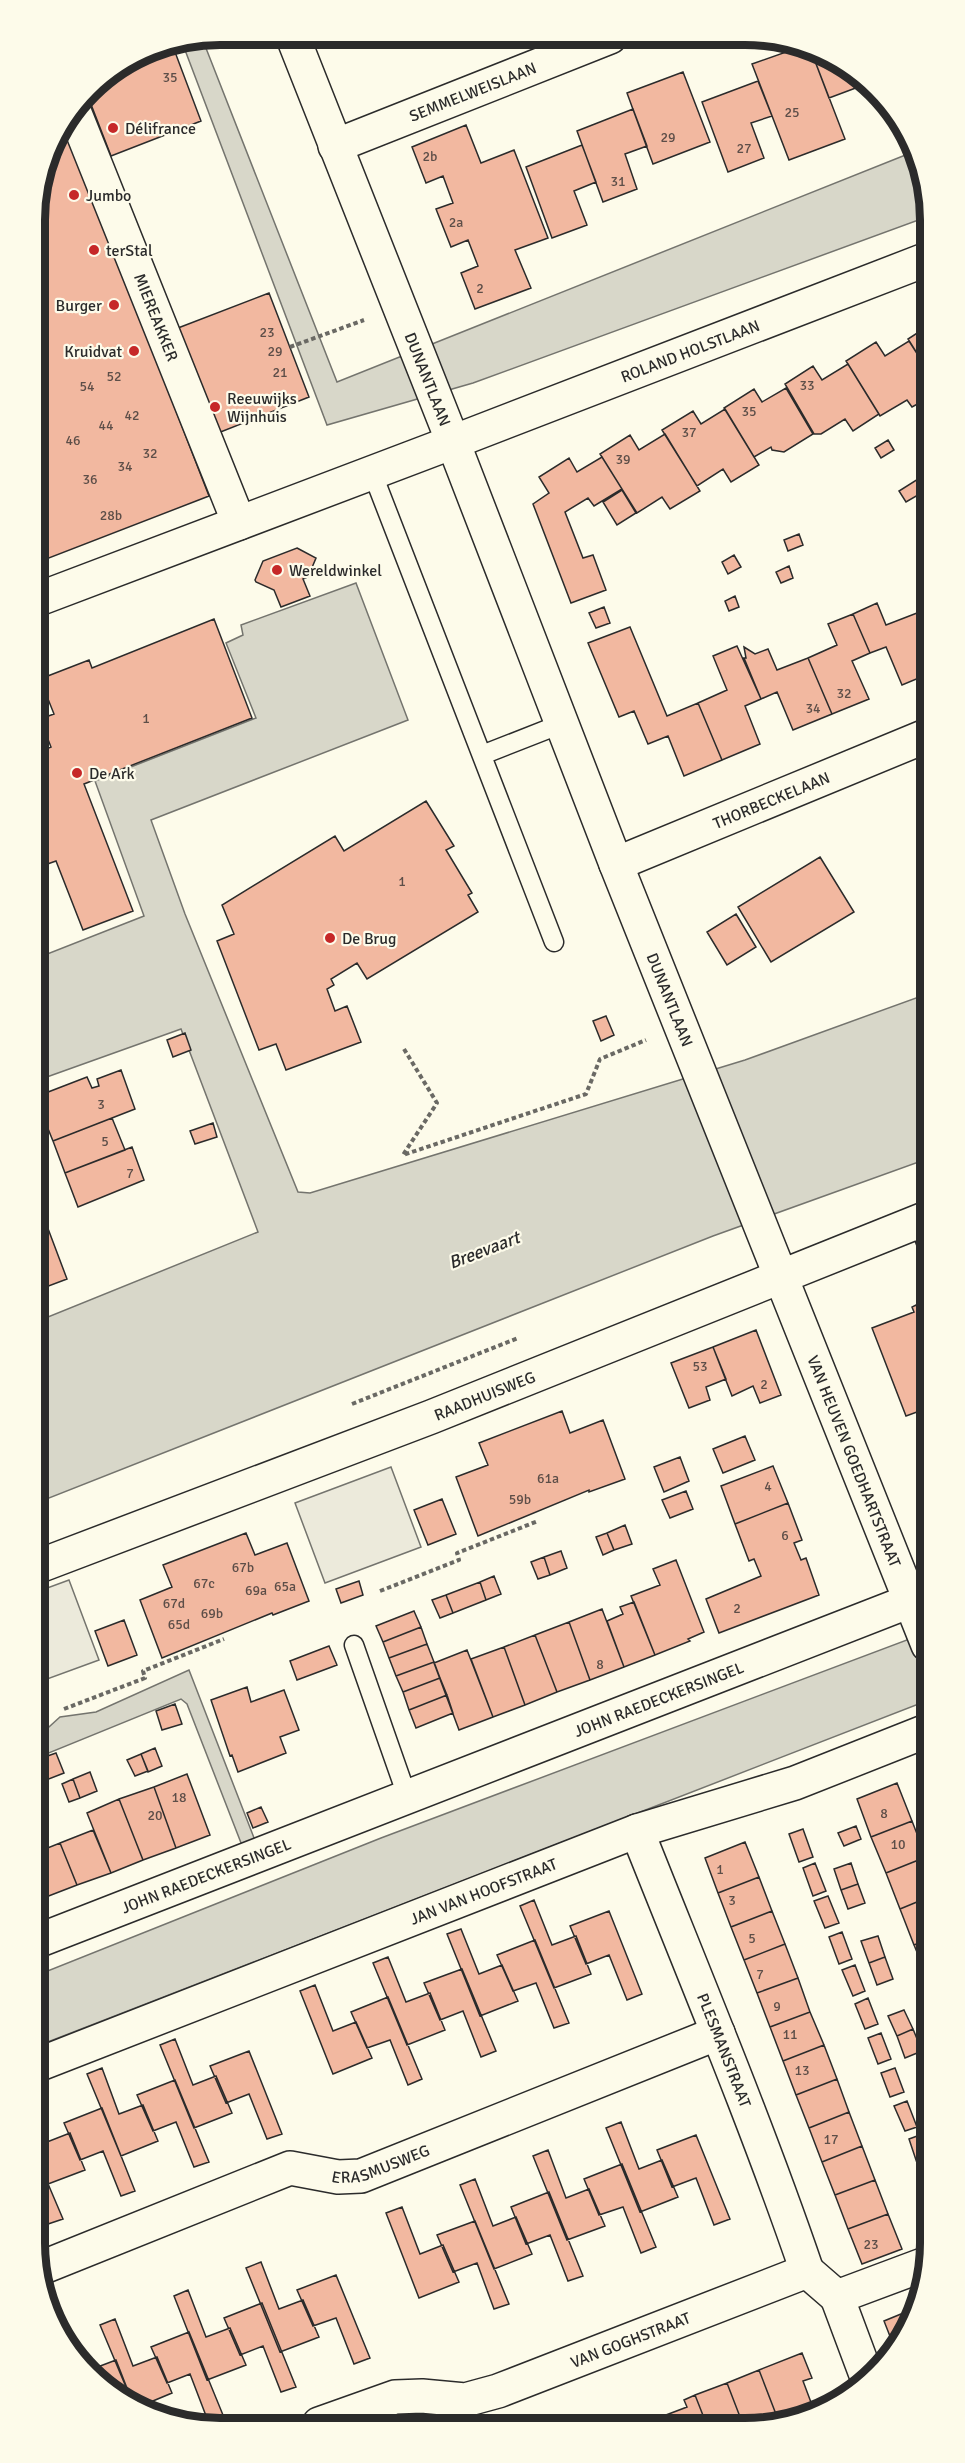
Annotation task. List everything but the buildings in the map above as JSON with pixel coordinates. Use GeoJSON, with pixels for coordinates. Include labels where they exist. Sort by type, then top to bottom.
{"type":"FeatureCollection","features":[{"type":"Feature","properties":{"kind":"street","name":"DUNANTLAAN"},"geometry":{"type":"LineString","coordinates":[[296,45],[437,401],[616,864],[780,1276]]}},
{"type":"Feature","properties":{"kind":"street","name":"SEMMELWEISLAAN"},"geometry":{"type":"LineString","coordinates":[[335,146],[590,45]]}},
{"type":"Feature","properties":{"kind":"street","name":"MIEREAKKER"},"geometry":{"type":"LineString","coordinates":[[77,119],[239,524]]}},
{"type":"Feature","properties":{"kind":"street","name":"ROLAND HOLSTLAAN"},"geometry":{"type":"LineString","coordinates":[[453,442],[920,262]]}},
{"type":"Feature","properties":{"kind":"street"},"geometry":{"type":"LineString","coordinates":[[45,597],[453,442]]}},
{"type":"Feature","properties":{"kind":"street","name":"THORBECKELAAN"},"geometry":{"type":"LineString","coordinates":[[616,864],[920,738]]}},
{"type":"Feature","properties":{"kind":"street","name":"RAADHUISWEG"},"geometry":{"type":"LineString","coordinates":[[45,1564],[431,1417],[780,1276],[920,1229]]}},
{"type":"Feature","properties":{"kind":"street","name":"VAN HEUVEN GOEDHARTSTRAAT"},"geometry":{"type":"LineString","coordinates":[[780,1276],[920,1610]]}},
{"type":"Feature","properties":{"kind":"street","name":"JOHN RAEDECKERSINGEL"},"geometry":{"type":"LineString","coordinates":[[45,1938],[407,1796],[920,1616]]}},
{"type":"Feature","properties":{"kind":"street","name":"JAN VAN HOOFSTRAAT"},"geometry":{"type":"LineString","coordinates":[[45,2062],[637,1831],[795,1783],[920,1734]]}},
{"type":"Feature","properties":{"kind":"street","name":"PLESMANSTRAAT"},"geometry":{"type":"LineString","coordinates":[[637,1831],[718,2033],[782,2199],[807,2271]]}},
{"type":"Feature","properties":{"kind":"street","name":"ERASMUSWEG"},"geometry":{"type":"LineString","coordinates":[[46,2266],[290,2168],[338,2177],[361,2176],[718,2033]]}},
{"type":"Feature","properties":{"kind":"street"},"geometry":{"type":"LineString","coordinates":[[837,2297],[919,2266]]}},
{"type":"Feature","properties":{"kind":"street"},"geometry":{"type":"LineString","coordinates":[[807,2271],[837,2297],[864,2371]]}},
{"type":"Feature","properties":{"kind":"street","name":"VAN GOGHSTRAAT"},"geometry":{"type":"LineString","coordinates":[[336,2418],[395,2397],[422,2396],[465,2400],[498,2391],[807,2271]]}},
{"type":"Feature","properties":{"kind":"lane"},"geometry":{"type":"LineString","coordinates":[[372,472],[554,942]]}},
{"type":"Feature","properties":{"kind":"lane"},"geometry":{"type":"LineString","coordinates":[[482,755],[561,724]]}},
{"type":"Feature","properties":{"kind":"lane"},"geometry":{"type":"LineString","coordinates":[[354,1645],[407,1796]]}},
{"type":"Feature","properties":{"kind":"path"},"geometry":{"type":"LineString","coordinates":[[290,347],[333,331]]}},
{"type":"Feature","properties":{"kind":"path"},"geometry":{"type":"LineString","coordinates":[[404,1049],[437,1103],[403,1155],[586,1094],[600,1059],[681,1026]]}},
{"type":"Feature","properties":{"kind":"path"},"geometry":{"type":"LineString","coordinates":[[346,1406],[522,1337]]}},
{"type":"Feature","properties":{"kind":"path"},"geometry":{"type":"LineString","coordinates":[[380,1591],[459,1560],[457,1553],[538,1521]]}},
{"type":"Feature","properties":{"kind":"path"},"geometry":{"type":"LineString","coordinates":[[64,1709],[145,1678],[143,1671],[224,1639]]}},
{"type":"Feature","properties":{"kind":"shaded area"},"geometry":{"type":"Polygon","coordinates":[[[391,1467],[421,1547],[325,1583],[295,1503],[391,1467]]]}},
{"type":"Feature","properties":{"kind":"shaded area"},"geometry":{"type":"Polygon","coordinates":[[[69,1580],[99,1660],[45,1680],[45,1589],[69,1580]]]}},
{"type":"Feature","properties":{"kind":"water"},"geometry":{"type":"Polygon","coordinates":[[[205,46],[337,382],[907,154],[919,197],[920,219],[473,383],[327,425],[185,49],[205,46]]]}},
{"type":"Feature","properties":{"kind":"water","name":"Breevaart"},"geometry":{"type":"Polygon","coordinates":[[[356,583],[408,720],[151,820],[185,914],[298,1192],[310,1193],[745,1060],[920,997],[920,1162],[713,1236],[45,1500],[45,1318],[258,1232],[181,1029],[45,1078],[45,955],[144,916],[95,781],[256,718],[226,643],[243,635],[241,625],[356,583]]]}},
{"type":"Feature","properties":{"kind":"water"},"geometry":{"type":"Polygon","coordinates":[[[920,1635],[920,1703],[45,2043],[45,1972],[381,1838],[920,1635]]]}},
{"type":"Feature","properties":{"kind":"water"},"geometry":{"type":"Polygon","coordinates":[[[189,1670],[256,1843],[243,1848],[187,1704],[181,1699],[45,1755],[45,1731],[60,1717],[96,1712],[189,1670]]]}},
{"type":"Feature","properties":{"kind":"place","name":"Délifrance"},"geometry":{"type":"Point","coordinates":[113,128]}},
{"type":"Feature","properties":{"kind":"place","name":"Jumbo"},"geometry":{"type":"Point","coordinates":[74,195]}},
{"type":"Feature","properties":{"kind":"place","name":"terStal"},"geometry":{"type":"Point","coordinates":[94,250]}},
{"type":"Feature","properties":{"kind":"place","name":"Burger"},"geometry":{"type":"Point","coordinates":[114,305]}},
{"type":"Feature","properties":{"kind":"place","name":"Kruidvat"},"geometry":{"type":"Point","coordinates":[134,351]}},
{"type":"Feature","properties":{"kind":"place","name":"Reeuwijks Wijnhuis"},"geometry":{"type":"Point","coordinates":[215,407]}},
{"type":"Feature","properties":{"kind":"place","name":"Wereldwinkel"},"geometry":{"type":"Point","coordinates":[277,570]}},
{"type":"Feature","properties":{"kind":"place","name":"De Ark"},"geometry":{"type":"Point","coordinates":[77,773]}},
{"type":"Feature","properties":{"kind":"place","name":"De Brug"},"geometry":{"type":"Point","coordinates":[330,938]}}]}
